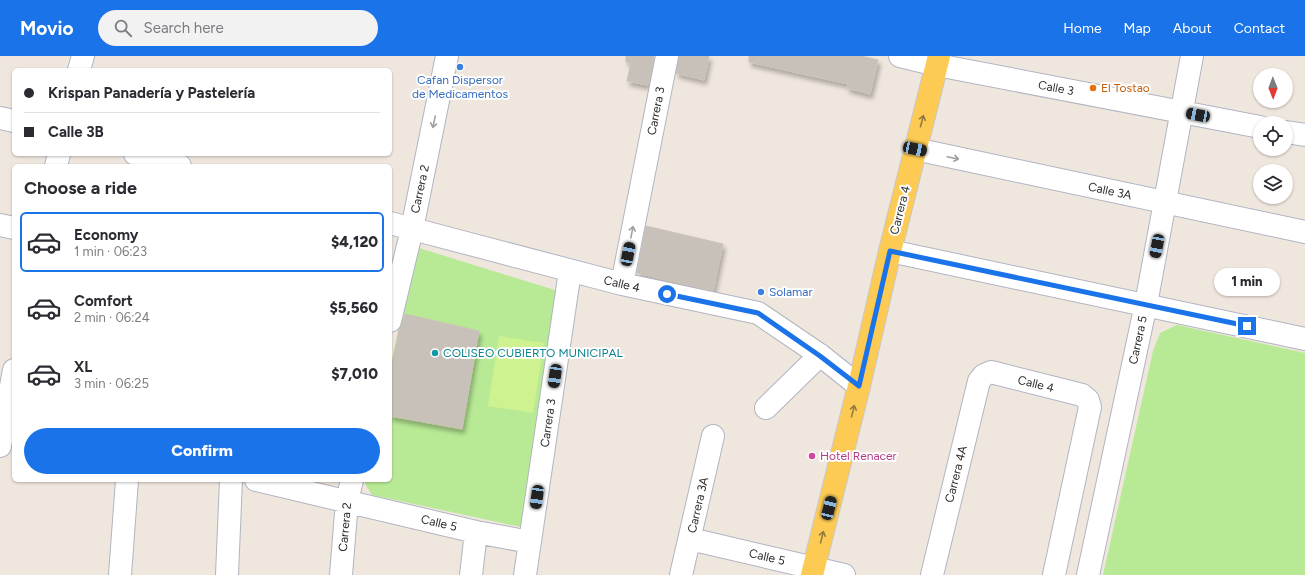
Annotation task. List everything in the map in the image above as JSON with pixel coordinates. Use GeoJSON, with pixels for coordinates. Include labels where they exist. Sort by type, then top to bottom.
{"type":"FeatureCollection","features":[{"type":"Feature","properties":{"kind":"main road","name":"Carrera 4"},"geometry":{"type":"LineString","coordinates":[[813,572],[859,386],[890,251],[938,61]]}},
{"type":"Feature","properties":{"kind":"street"},"geometry":{"type":"LineString","coordinates":[[80,68],[83,56]]}},
{"type":"Feature","properties":{"kind":"street","name":"Carrera 2"},"geometry":{"type":"LineString","coordinates":[[392,313],[412,229],[447,56]]}},
{"type":"Feature","properties":{"kind":"street","name":"Carrera 3"},"geometry":{"type":"LineString","coordinates":[[622,284],[667,56]]}},
{"type":"Feature","properties":{"kind":"street","name":"Calle 3"},"geometry":{"type":"LineString","coordinates":[[900,56],[938,61],[1253,126]]}},
{"type":"Feature","properties":{"kind":"street","name":"Carrera 5"},"geometry":{"type":"LineString","coordinates":[[1088,575],[1146,304],[1192,56]]}},
{"type":"Feature","properties":{"kind":"street"},"geometry":{"type":"LineString","coordinates":[[0,118],[12,121]]}},
{"type":"Feature","properties":{"kind":"street"},"geometry":{"type":"LineString","coordinates":[[1293,133],[1305,135]]}},
{"type":"Feature","properties":{"kind":"street","name":"Calle 3A"},"geometry":{"type":"LineString","coordinates":[[915,149],[1305,232]]}},
{"type":"Feature","properties":{"kind":"street"},"geometry":{"type":"LineString","coordinates":[[142,156],[172,164]]}},
{"type":"Feature","properties":{"kind":"street"},"geometry":{"type":"LineString","coordinates":[[0,224],[12,227]]}},
{"type":"Feature","properties":{"kind":"street","name":"Calle 4"},"geometry":{"type":"LineString","coordinates":[[392,224],[622,284],[758,313],[820,356],[859,386]]}},
{"type":"Feature","properties":{"kind":"street"},"geometry":{"type":"LineString","coordinates":[[890,251],[1146,304],[1305,339]]}},
{"type":"Feature","properties":{"kind":"street","name":"Carrera 3"},"geometry":{"type":"LineString","coordinates":[[525,575],[570,271]]}},
{"type":"Feature","properties":{"kind":"street"},"geometry":{"type":"LineString","coordinates":[[766,408],[820,356]]}},
{"type":"Feature","properties":{"kind":"street","name":"Calle 4"},"geometry":{"type":"LineString","coordinates":[[984,375],[991,372],[1082,395],[1088,400],[1090,406],[1054,575]]}},
{"type":"Feature","properties":{"kind":"street","name":"Carrera 4A"},"geometry":{"type":"LineString","coordinates":[[932,575],[978,381],[984,375]]}},
{"type":"Feature","properties":{"kind":"street"},"geometry":{"type":"LineString","coordinates":[[0,446],[2,415],[12,378]]}},
{"type":"Feature","properties":{"kind":"street","name":"Carrera 3A"},"geometry":{"type":"LineString","coordinates":[[681,575],[713,436]]}},
{"type":"Feature","properties":{"kind":"street"},"geometry":{"type":"LineString","coordinates":[[120,575],[127,482]]}},
{"type":"Feature","properties":{"kind":"street"},"geometry":{"type":"LineString","coordinates":[[227,575],[231,482]]}},
{"type":"Feature","properties":{"kind":"street","name":"Calle 5"},"geometry":{"type":"LineString","coordinates":[[265,482],[476,532],[530,542]]}},
{"type":"Feature","properties":{"kind":"street","name":"Carrera 2"},"geometry":{"type":"LineString","coordinates":[[341,575],[347,501],[352,482]]}},
{"type":"Feature","properties":{"kind":"street"},"geometry":{"type":"LineString","coordinates":[[471,575],[476,532]]}},
{"type":"Feature","properties":{"kind":"street","name":"Calle 5"},"geometry":{"type":"LineString","coordinates":[[690,539],[813,572],[844,575]]}},
{"type":"Feature","properties":{"kind":"green space"},"geometry":{"type":"Polygon","coordinates":[[[416,247],[558,291],[521,527],[372,495],[365,484],[366,482],[392,482],[392,360],[416,247]]]}},
{"type":"Feature","properties":{"kind":"green space"},"geometry":{"type":"Polygon","coordinates":[[[1177,325],[1305,353],[1305,575],[1103,575],[1153,351],[1160,333],[1177,325]]]}},
{"type":"Feature","properties":{"kind":"green space"},"geometry":{"type":"Polygon","coordinates":[[[499,336],[544,343],[533,413],[488,406],[499,336]]]}},
{"type":"Feature","properties":{"kind":"building"},"geometry":{"type":"Polygon","coordinates":[[[626,56],[654,56],[648,85],[627,81],[631,63],[626,62],[626,56]]]}},
{"type":"Feature","properties":{"kind":"building"},"geometry":{"type":"Polygon","coordinates":[[[679,56],[709,56],[704,80],[676,73],[679,56]]]}},
{"type":"Feature","properties":{"kind":"building"},"geometry":{"type":"Polygon","coordinates":[[[749,56],[861,56],[878,60],[870,94],[847,88],[848,84],[749,62],[749,56]]]}},
{"type":"Feature","properties":{"kind":"building"},"geometry":{"type":"Polygon","coordinates":[[[646,226],[723,244],[713,291],[637,273],[646,226]]]}},
{"type":"Feature","properties":{"kind":"building","name":"COLISEO CUBIERTO MUNICIPAL"},"geometry":{"type":"Polygon","coordinates":[[[405,314],[479,331],[462,429],[392,416],[392,365],[399,330],[405,314]]]}},
{"type":"Feature","properties":{"kind":"place","name":"Cafan Dispersor de Medicamentos"},"geometry":{"type":"Point","coordinates":[460,67]}},
{"type":"Feature","properties":{"kind":"place","name":"El Tostao"},"geometry":{"type":"Point","coordinates":[1093,88]}},
{"type":"Feature","properties":{"kind":"place","name":"Solamar"},"geometry":{"type":"Point","coordinates":[761,292]}},
{"type":"Feature","properties":{"kind":"place","name":"COLISEO CUBIERTO MUNICIPAL"},"geometry":{"type":"Point","coordinates":[435,353]}},
{"type":"Feature","properties":{"kind":"place","name":"Hotel Renacer"},"geometry":{"type":"Point","coordinates":[812,456]}},
{"type":"Feature","properties":{"kind":"route"},"geometry":{"type":"LineString","coordinates":[[667,294],[758,313],[820,356],[859,386],[890,251],[1247,326]]}}]}
